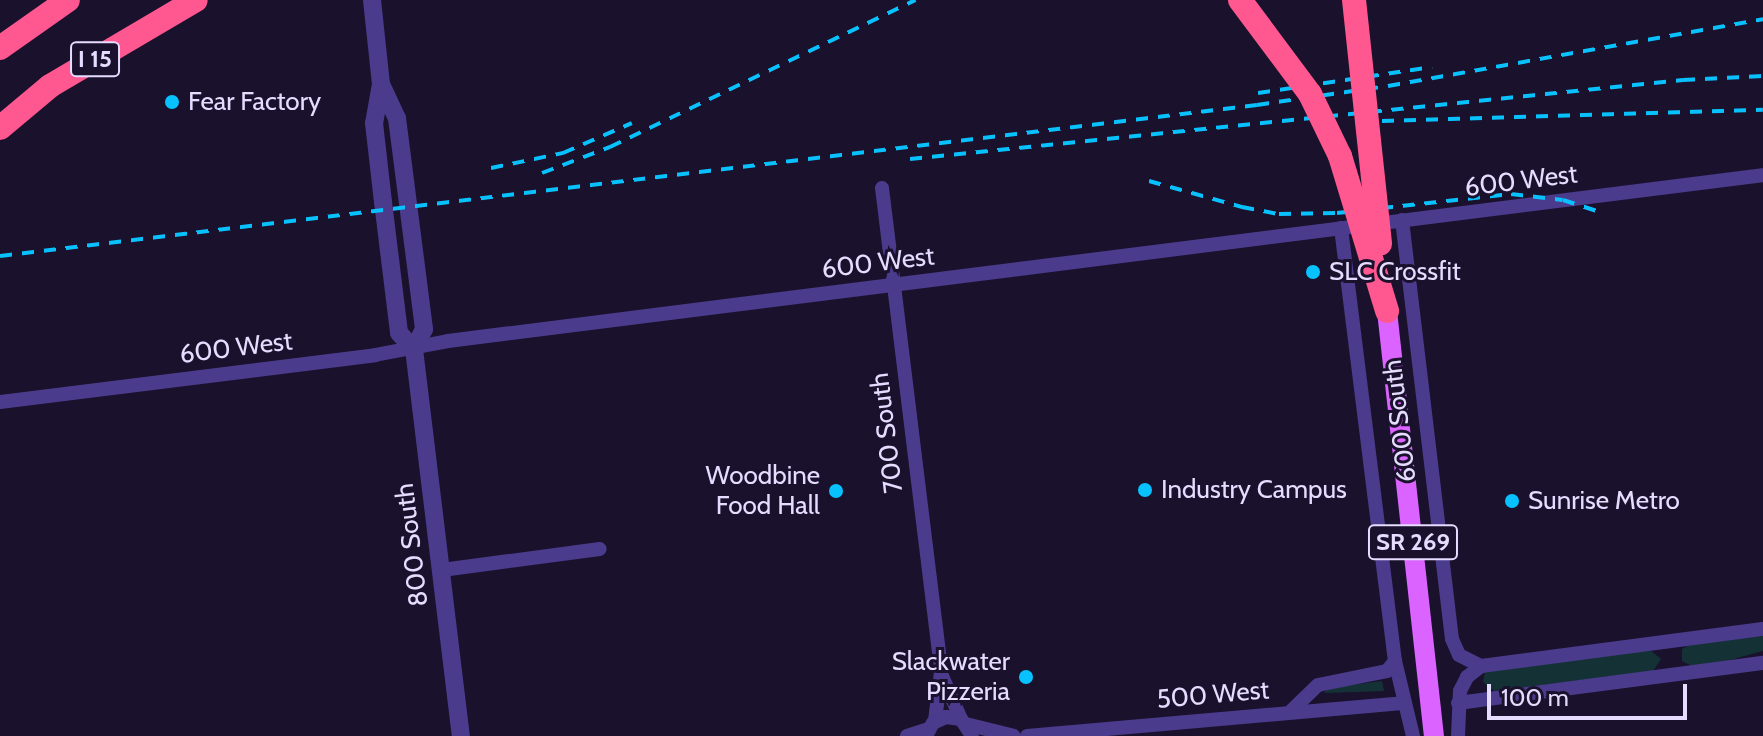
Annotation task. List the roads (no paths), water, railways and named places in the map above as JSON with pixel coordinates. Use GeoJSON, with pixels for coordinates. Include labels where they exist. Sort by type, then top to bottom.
{"type":"FeatureCollection","features":[{"type":"Feature","properties":{"kind":"highway","name":"I 15"},"geometry":{"type":"LineString","coordinates":[[0,48],[68,0]]}},
{"type":"Feature","properties":{"kind":"highway","name":"I 15"},"geometry":{"type":"LineString","coordinates":[[0,128],[50,86],[196,0]]}},
{"type":"Feature","properties":{"kind":"highway"},"geometry":{"type":"LineString","coordinates":[[1240,0],[1310,94],[1334,143],[1354,197],[1387,311]]}},
{"type":"Feature","properties":{"kind":"highway"},"geometry":{"type":"LineString","coordinates":[[1354,0],[1387,311]]}},
{"type":"Feature","properties":{"kind":"main road","name":"600 South"},"geometry":{"type":"LineString","coordinates":[[1387,311],[1434,736]]}},
{"type":"Feature","properties":{"kind":"street","name":"800 South"},"geometry":{"type":"LineString","coordinates":[[372,0],[381,84],[374,123],[383,202],[399,333],[414,349],[461,736]]}},
{"type":"Feature","properties":{"kind":"street","name":"600 West"},"geometry":{"type":"LineString","coordinates":[[0,402],[1763,175]]}},
{"type":"Feature","properties":{"kind":"street","name":"700 South"},"geometry":{"type":"LineString","coordinates":[[882,188],[941,672],[966,726]]}},
{"type":"Feature","properties":{"kind":"street","name":"600 South"},"geometry":{"type":"LineString","coordinates":[[1402,220],[1452,639],[1463,659],[1481,666]]}},
{"type":"Feature","properties":{"kind":"street","name":"600 South"},"geometry":{"type":"LineString","coordinates":[[1341,228],[1395,661],[1413,736]]}},
{"type":"Feature","properties":{"kind":"street"},"geometry":{"type":"LineString","coordinates":[[442,570],[600,549]]}},
{"type":"Feature","properties":{"kind":"street"},"geometry":{"type":"LineString","coordinates":[[1458,736],[1458,703],[1462,683],[1481,666],[1763,629]]}},
{"type":"Feature","properties":{"kind":"street"},"geometry":{"type":"LineString","coordinates":[[1291,711],[1318,685],[1387,671],[1395,661]]}},
{"type":"Feature","properties":{"kind":"street"},"geometry":{"type":"LineString","coordinates":[[1458,703],[1763,663]]}},
{"type":"Feature","properties":{"kind":"street","name":"700 South"},"geometry":{"type":"LineString","coordinates":[[930,729],[941,672]]}},
{"type":"Feature","properties":{"kind":"street","name":"500 West"},"geometry":{"type":"LineString","coordinates":[[1027,736],[1291,711],[1317,713],[1403,703]]}},
{"type":"Feature","properties":{"kind":"street"},"geometry":{"type":"LineString","coordinates":[[907,736],[930,729],[946,717],[966,726],[1014,736]]}},
{"type":"Feature","properties":{"kind":"railway"},"geometry":{"type":"LineString","coordinates":[[542,173],[610,147],[915,0]]}},
{"type":"Feature","properties":{"kind":"railway"},"geometry":{"type":"LineString","coordinates":[[0,256],[1257,105],[1388,86],[1763,19]]}},
{"type":"Feature","properties":{"kind":"railway"},"geometry":{"type":"LineString","coordinates":[[1258,93],[1432,67]]}},
{"type":"Feature","properties":{"kind":"railway"},"geometry":{"type":"LineString","coordinates":[[910,159],[1683,80],[1763,76]]}},
{"type":"Feature","properties":{"kind":"railway"},"geometry":{"type":"LineString","coordinates":[[1382,121],[1763,110]]}},
{"type":"Feature","properties":{"kind":"railway"},"geometry":{"type":"LineString","coordinates":[[491,168],[563,153],[632,123]]}},
{"type":"Feature","properties":{"kind":"railway"},"geometry":{"type":"LineString","coordinates":[[1149,181],[1279,214],[1337,213],[1511,194],[1563,200],[1599,212]]}},
{"type":"Feature","properties":{"kind":"place","name":"Fear Factory"},"geometry":{"type":"Point","coordinates":[172,102]}},
{"type":"Feature","properties":{"kind":"place","name":"SLC Crossfit"},"geometry":{"type":"Point","coordinates":[1313,272]}},
{"type":"Feature","properties":{"kind":"place","name":"Industry Campus"},"geometry":{"type":"Point","coordinates":[1145,490]}},
{"type":"Feature","properties":{"kind":"place","name":"Woodbine Food Hall"},"geometry":{"type":"Point","coordinates":[836,491]}},
{"type":"Feature","properties":{"kind":"place","name":"Sunrise Metro"},"geometry":{"type":"Point","coordinates":[1512,501]}},
{"type":"Feature","properties":{"kind":"place","name":"Slackwater Pizzeria"},"geometry":{"type":"Point","coordinates":[1026,677]}}]}
